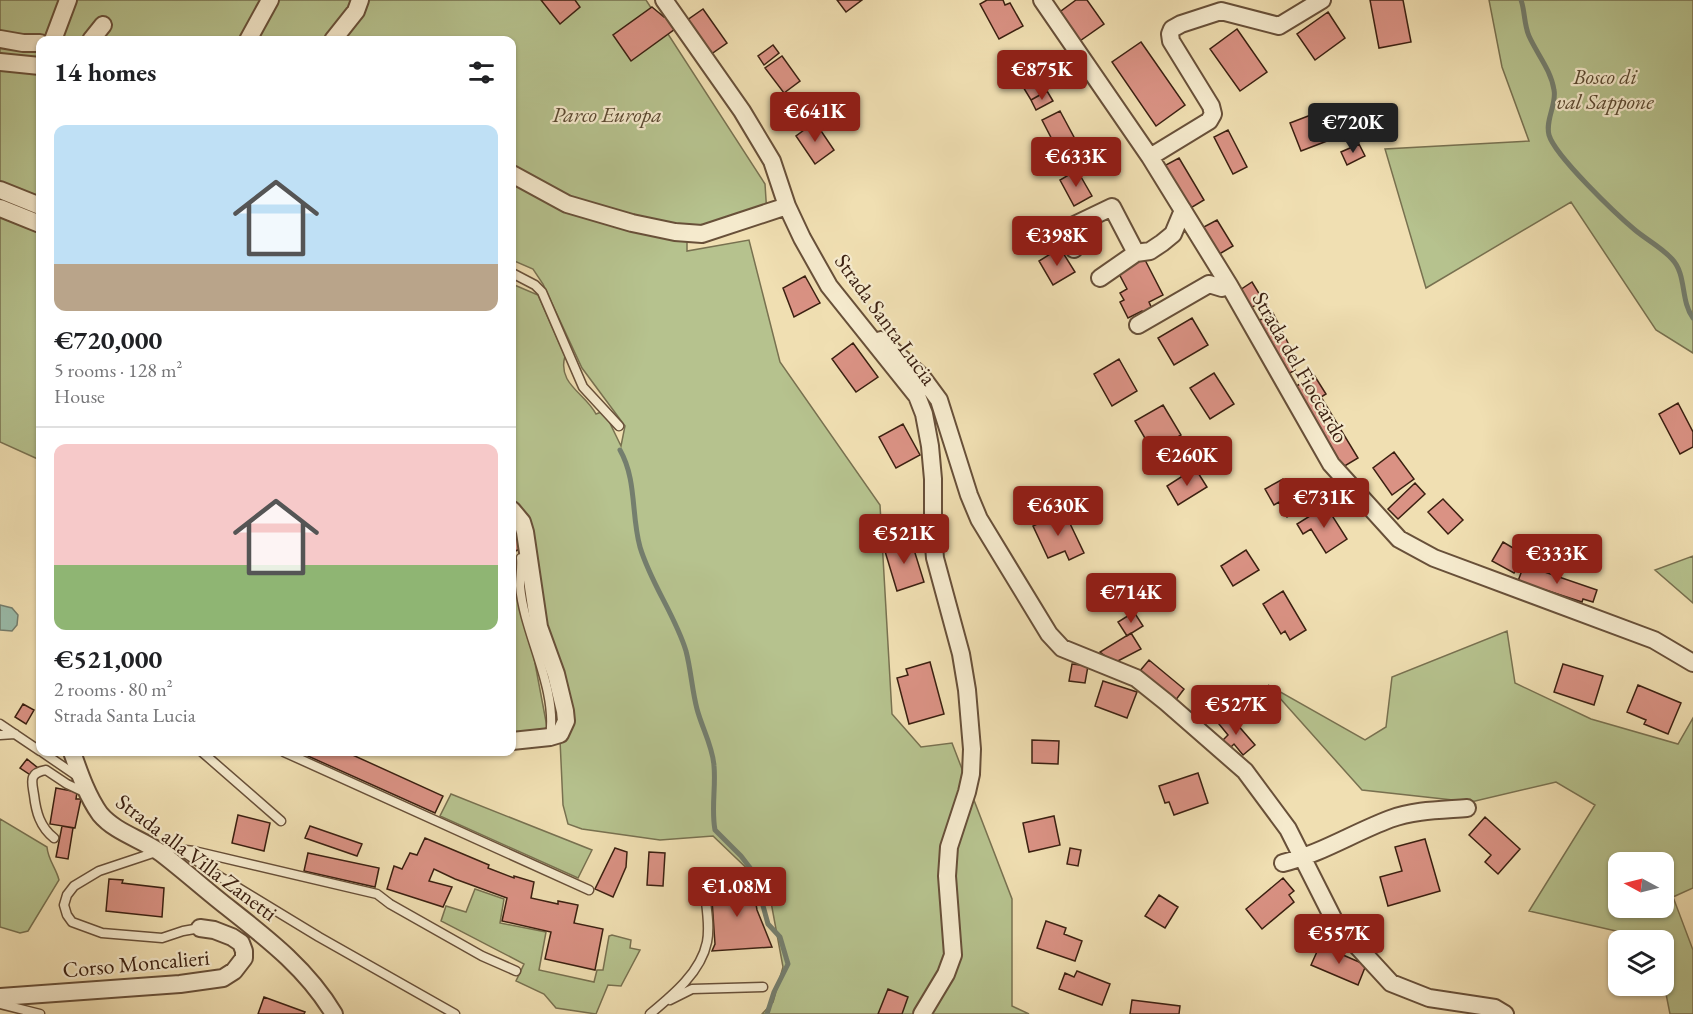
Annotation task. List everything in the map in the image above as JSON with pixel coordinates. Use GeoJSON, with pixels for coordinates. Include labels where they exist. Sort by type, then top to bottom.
{"type":"FeatureCollection","features":[{"type":"Feature","properties":{"kind":"street"},"geometry":{"type":"LineString","coordinates":[[52,36],[69,0]]}},
{"type":"Feature","properties":{"kind":"street"},"geometry":{"type":"LineString","coordinates":[[250,36],[270,0]]}},
{"type":"Feature","properties":{"kind":"street"},"geometry":{"type":"LineString","coordinates":[[336,36],[356,10],[360,0]]}},
{"type":"Feature","properties":{"kind":"street","name":"Strada Santa Lucia"},"geometry":{"type":"LineString","coordinates":[[664,0],[742,111],[772,161],[802,238],[829,286],[917,396],[924,414],[933,479],[935,558],[954,624],[967,690],[972,749],[968,792],[949,847],[947,876],[954,955],[946,974],[922,1014]]}},
{"type":"Feature","properties":{"kind":"street","name":"Strada del Fioccardo"},"geometry":{"type":"LineString","coordinates":[[1042,0],[1150,157],[1229,285],[1331,464],[1399,539],[1434,558],[1654,640],[1693,663]]}},
{"type":"Feature","properties":{"kind":"street"},"geometry":{"type":"LineString","coordinates":[[1150,157],[1209,121],[1213,114],[1211,106],[1171,41],[1172,29],[1221,11],[1279,26],[1322,0]]}},
{"type":"Feature","properties":{"kind":"street"},"geometry":{"type":"LineString","coordinates":[[94,36],[103,25]]}},
{"type":"Feature","properties":{"kind":"street"},"geometry":{"type":"LineString","coordinates":[[0,39],[36,43]]}},
{"type":"Feature","properties":{"kind":"street"},"geometry":{"type":"LineString","coordinates":[[0,62],[36,66]]}},
{"type":"Feature","properties":{"kind":"street"},"geometry":{"type":"LineString","coordinates":[[516,176],[567,204],[632,223],[675,232],[702,234],[788,206]]}},
{"type":"Feature","properties":{"kind":"street"},"geometry":{"type":"LineString","coordinates":[[0,189],[36,204]]}},
{"type":"Feature","properties":{"kind":"street"},"geometry":{"type":"LineString","coordinates":[[1074,249],[1064,230],[1112,207],[1136,253]]}},
{"type":"Feature","properties":{"kind":"street"},"geometry":{"type":"LineString","coordinates":[[0,208],[36,222]]}},
{"type":"Feature","properties":{"kind":"street"},"geometry":{"type":"LineString","coordinates":[[1100,278],[1136,253],[1150,250],[1173,234],[1183,210]]}},
{"type":"Feature","properties":{"kind":"street"},"geometry":{"type":"LineString","coordinates":[[1138,325],[1209,284],[1222,288],[1229,285]]}},
{"type":"Feature","properties":{"kind":"street"},"geometry":{"type":"LineString","coordinates":[[851,314],[909,364],[939,400],[969,495],[979,519],[1049,634],[1062,648],[1136,678],[1167,702],[1245,771],[1288,829],[1335,922],[1391,983],[1429,998],[1495,1008],[1505,1014]]}},
{"type":"Feature","properties":{"kind":"street"},"geometry":{"type":"LineString","coordinates":[[516,515],[522,522],[525,532],[539,627],[556,674],[566,711],[566,721],[556,733],[516,740]]}},
{"type":"Feature","properties":{"kind":"street","name":"Strada alla Villa Zanetti"},"geometry":{"type":"LineString","coordinates":[[73,756],[82,780],[100,814],[113,825],[159,852],[282,951],[304,972],[334,1014]]}},
{"type":"Feature","properties":{"kind":"street"},"geometry":{"type":"LineString","coordinates":[[1283,863],[1304,858],[1390,819],[1427,811],[1467,808]]}},
{"type":"Feature","properties":{"kind":"street","name":"Corso Moncalieri"},"geometry":{"type":"LineString","coordinates":[[0,997],[200,982],[223,978],[234,971],[244,958],[241,943],[213,930],[200,928]]}},
{"type":"Feature","properties":{"kind":"lane"},"geometry":{"type":"LineString","coordinates":[[516,275],[536,285],[542,291],[583,387],[619,426]]}},
{"type":"Feature","properties":{"kind":"lane"},"geometry":{"type":"LineString","coordinates":[[516,528],[518,535]]}},
{"type":"Feature","properties":{"kind":"lane"},"geometry":{"type":"LineString","coordinates":[[521,548],[520,584],[549,702],[552,725],[556,733]]}},
{"type":"Feature","properties":{"kind":"lane"},"geometry":{"type":"LineString","coordinates":[[0,724],[36,748]]}},
{"type":"Feature","properties":{"kind":"lane"},"geometry":{"type":"LineString","coordinates":[[0,735],[15,734]]}},
{"type":"Feature","properties":{"kind":"lane"},"geometry":{"type":"LineString","coordinates":[[48,756],[82,780]]}},
{"type":"Feature","properties":{"kind":"lane"},"geometry":{"type":"LineString","coordinates":[[207,756],[281,821]]}},
{"type":"Feature","properties":{"kind":"lane"},"geometry":{"type":"LineString","coordinates":[[293,756],[589,890]]}},
{"type":"Feature","properties":{"kind":"lane"},"geometry":{"type":"LineString","coordinates":[[54,838],[48,833],[35,811],[31,784],[33,778],[39,771],[46,770],[90,795]]}},
{"type":"Feature","properties":{"kind":"lane"},"geometry":{"type":"LineString","coordinates":[[200,928],[162,938],[102,933],[72,922],[64,905],[67,895],[81,881],[99,871],[168,848],[179,849],[369,891],[482,956],[516,971]]}},
{"type":"Feature","properties":{"kind":"lane"},"geometry":{"type":"LineString","coordinates":[[179,849],[232,885],[455,1014]]}},
{"type":"Feature","properties":{"kind":"lane"},"geometry":{"type":"LineString","coordinates":[[650,1014],[689,978],[703,956],[708,940],[705,895]]}},
{"type":"Feature","properties":{"kind":"lane"},"geometry":{"type":"LineString","coordinates":[[664,1002],[692,989],[763,987]]}},
{"type":"Feature","properties":{"kind":"lane"},"geometry":{"type":"LineString","coordinates":[[0,1004],[40,1014]]}},
{"type":"Feature","properties":{"kind":"green space","name":"Parco Europa"},"geometry":{"type":"Polygon","coordinates":[[[0,0],[646,0],[765,184],[767,215],[687,233],[687,251],[749,240],[780,362],[880,505],[892,714],[921,747],[952,743],[1012,899],[1012,1006],[1029,1014],[762,1014],[773,1002],[783,967],[771,902],[760,881],[713,836],[660,840],[582,829],[568,824],[563,805],[559,718],[516,512],[516,286],[538,295],[565,356],[564,366],[568,381],[596,414],[604,411],[621,446],[625,426],[582,368],[543,284],[533,269],[516,262],[516,36],[36,36],[36,458],[0,442],[0,0]]]}},
{"type":"Feature","properties":{"kind":"green space","name":"Bosco di val Sappone"},"geometry":{"type":"Polygon","coordinates":[[[1489,0],[1693,0],[1693,353],[1656,330],[1571,202],[1426,288],[1385,149],[1529,141],[1502,67],[1489,0]]]}},
{"type":"Feature","properties":{"kind":"green space"},"geometry":{"type":"Polygon","coordinates":[[[1693,556],[1693,603],[1655,570],[1693,556]]]}},
{"type":"Feature","properties":{"kind":"green space"},"geometry":{"type":"Polygon","coordinates":[[[516,594],[531,642],[547,727],[540,732],[516,734],[516,594]]]}},
{"type":"Feature","properties":{"kind":"green space"},"geometry":{"type":"Polygon","coordinates":[[[1507,631],[1515,683],[1591,719],[1678,744],[1693,718],[1693,888],[1674,897],[1674,852],[1608,852],[1608,918],[1674,918],[1674,900],[1693,950],[1693,1014],[1670,1014],[1666,996],[1674,996],[1674,930],[1612,930],[1529,911],[1595,805],[1556,782],[1471,802],[1362,790],[1268,685],[1365,740],[1386,727],[1392,677],[1507,631]]]}},
{"type":"Feature","properties":{"kind":"green space"},"geometry":{"type":"Polygon","coordinates":[[[451,794],[592,850],[578,878],[440,816],[451,794]]]}},
{"type":"Feature","properties":{"kind":"green space"},"geometry":{"type":"Polygon","coordinates":[[[0,819],[47,847],[59,880],[28,931],[20,933],[0,927],[0,819]]]}},
{"type":"Feature","properties":{"kind":"green space"},"geometry":{"type":"Polygon","coordinates":[[[475,889],[504,899],[500,923],[546,932],[539,970],[594,982],[597,970],[603,970],[609,936],[631,940],[630,948],[640,950],[621,986],[608,985],[596,1014],[556,1008],[544,994],[516,981],[524,964],[441,921],[446,906],[466,912],[475,889]]]}},
{"type":"Feature","properties":{"kind":"shaded area"},"geometry":{"type":"Polygon","coordinates":[[[0,605],[12,608],[18,615],[17,625],[12,631],[0,630],[0,605]]]}},
{"type":"Feature","properties":{"kind":"building"},"geometry":{"type":"Polygon","coordinates":[[[541,0],[575,0],[580,7],[560,24],[541,0]]]}},
{"type":"Feature","properties":{"kind":"building"},"geometry":{"type":"Polygon","coordinates":[[[837,0],[862,0],[846,12],[837,0]]]}},
{"type":"Feature","properties":{"kind":"building"},"geometry":{"type":"Polygon","coordinates":[[[987,0],[1003,0],[1005,5],[1010,3],[1023,26],[999,39],[980,4],[987,0]]]}},
{"type":"Feature","properties":{"kind":"building"},"geometry":{"type":"Polygon","coordinates":[[[1076,0],[1087,0],[1104,24],[1077,43],[1057,14],[1076,0]]]}},
{"type":"Feature","properties":{"kind":"building"},"geometry":{"type":"Polygon","coordinates":[[[1370,0],[1403,0],[1411,42],[1379,48],[1370,0]]]}},
{"type":"Feature","properties":{"kind":"building"},"geometry":{"type":"Polygon","coordinates":[[[652,7],[667,17],[675,29],[631,61],[613,35],[652,7]]]}},
{"type":"Feature","properties":{"kind":"building"},"geometry":{"type":"Polygon","coordinates":[[[703,9],[727,43],[707,57],[683,23],[703,9]]]}},
{"type":"Feature","properties":{"kind":"building"},"geometry":{"type":"Polygon","coordinates":[[[1328,12],[1345,38],[1315,60],[1297,34],[1328,12]]]}},
{"type":"Feature","properties":{"kind":"building"},"geometry":{"type":"Polygon","coordinates":[[[1237,29],[1267,72],[1240,91],[1210,49],[1237,29]]]}},
{"type":"Feature","properties":{"kind":"building"},"geometry":{"type":"Polygon","coordinates":[[[1141,42],[1185,105],[1156,126],[1112,62],[1141,42]]]}},
{"type":"Feature","properties":{"kind":"building"},"geometry":{"type":"Polygon","coordinates":[[[773,45],[779,53],[764,65],[758,56],[773,45]]]}},
{"type":"Feature","properties":{"kind":"building"},"geometry":{"type":"Polygon","coordinates":[[[782,56],[800,81],[784,93],[765,68],[782,56]]]}},
{"type":"Feature","properties":{"kind":"building"},"geometry":{"type":"Polygon","coordinates":[[[1031,62],[1047,91],[1031,100],[1014,72],[1031,62]]]}},
{"type":"Feature","properties":{"kind":"building"},"geometry":{"type":"Polygon","coordinates":[[[1047,91],[1053,101],[1036,110],[1031,100],[1047,91]]]}},
{"type":"Feature","properties":{"kind":"building"},"geometry":{"type":"Polygon","coordinates":[[[1060,111],[1075,139],[1057,149],[1042,120],[1060,111]]]}},
{"type":"Feature","properties":{"kind":"building"},"geometry":{"type":"Polygon","coordinates":[[[1316,113],[1327,141],[1301,151],[1290,123],[1316,113]]]}},
{"type":"Feature","properties":{"kind":"building"},"geometry":{"type":"Polygon","coordinates":[[[815,122],[834,150],[815,164],[796,136],[815,122]]]}},
{"type":"Feature","properties":{"kind":"building"},"geometry":{"type":"Polygon","coordinates":[[[1228,130],[1247,167],[1233,174],[1214,137],[1228,130]]]}},
{"type":"Feature","properties":{"kind":"building"},"geometry":{"type":"Polygon","coordinates":[[[1359,144],[1365,156],[1347,165],[1341,152],[1359,144]]]}},
{"type":"Feature","properties":{"kind":"building"},"geometry":{"type":"Polygon","coordinates":[[[1179,158],[1204,200],[1189,209],[1164,166],[1179,158]]]}},
{"type":"Feature","properties":{"kind":"building"},"geometry":{"type":"Polygon","coordinates":[[[1077,170],[1092,196],[1074,206],[1060,180],[1077,170]]]}},
{"type":"Feature","properties":{"kind":"building"},"geometry":{"type":"Polygon","coordinates":[[[1217,220],[1233,246],[1216,256],[1200,229],[1217,220]]]}},
{"type":"Feature","properties":{"kind":"building"},"geometry":{"type":"Polygon","coordinates":[[[1060,248],[1075,272],[1053,285],[1039,261],[1060,248]]]}},
{"type":"Feature","properties":{"kind":"building"},"geometry":{"type":"Polygon","coordinates":[[[1143,256],[1163,295],[1149,302],[1153,311],[1144,315],[1142,311],[1128,318],[1120,302],[1124,300],[1120,293],[1127,289],[1117,270],[1143,256]]]}},
{"type":"Feature","properties":{"kind":"building"},"geometry":{"type":"Polygon","coordinates":[[[805,276],[820,303],[794,317],[783,288],[805,276]]]}},
{"type":"Feature","properties":{"kind":"building"},"geometry":{"type":"Polygon","coordinates":[[[1252,282],[1263,300],[1248,310],[1237,292],[1252,282]]]}},
{"type":"Feature","properties":{"kind":"building"},"geometry":{"type":"Polygon","coordinates":[[[1273,313],[1294,355],[1289,358],[1295,370],[1285,376],[1256,322],[1273,313]]]}},
{"type":"Feature","properties":{"kind":"building"},"geometry":{"type":"Polygon","coordinates":[[[1192,318],[1208,345],[1174,365],[1158,338],[1192,318]]]}},
{"type":"Feature","properties":{"kind":"building"},"geometry":{"type":"Polygon","coordinates":[[[853,343],[878,377],[856,392],[832,359],[853,343]]]}},
{"type":"Feature","properties":{"kind":"building"},"geometry":{"type":"Polygon","coordinates":[[[1119,359],[1137,391],[1112,406],[1094,374],[1119,359]]]}},
{"type":"Feature","properties":{"kind":"building"},"geometry":{"type":"Polygon","coordinates":[[[1214,373],[1234,404],[1210,419],[1190,388],[1214,373]]]}},
{"type":"Feature","properties":{"kind":"building"},"geometry":{"type":"Polygon","coordinates":[[[1314,375],[1326,394],[1321,397],[1358,458],[1343,467],[1295,387],[1314,375]]]}},
{"type":"Feature","properties":{"kind":"building"},"geometry":{"type":"Polygon","coordinates":[[[1678,403],[1693,432],[1693,447],[1680,454],[1659,414],[1678,403]]]}},
{"type":"Feature","properties":{"kind":"building"},"geometry":{"type":"Polygon","coordinates":[[[1163,405],[1181,435],[1153,452],[1135,421],[1163,405]]]}},
{"type":"Feature","properties":{"kind":"building"},"geometry":{"type":"Polygon","coordinates":[[[903,424],[920,455],[896,468],[879,437],[903,424]]]}},
{"type":"Feature","properties":{"kind":"building"},"geometry":{"type":"Polygon","coordinates":[[[1394,452],[1414,479],[1392,495],[1373,468],[1394,452]]]}},
{"type":"Feature","properties":{"kind":"building"},"geometry":{"type":"Polygon","coordinates":[[[1195,468],[1207,487],[1178,505],[1167,486],[1195,468]]]}},
{"type":"Feature","properties":{"kind":"building"},"geometry":{"type":"Polygon","coordinates":[[[1283,479],[1291,493],[1298,489],[1307,505],[1287,517],[1279,502],[1274,505],[1265,489],[1283,479]]]}},
{"type":"Feature","properties":{"kind":"building"},"geometry":{"type":"Polygon","coordinates":[[[1415,483],[1425,494],[1398,519],[1388,509],[1415,483]]]}},
{"type":"Feature","properties":{"kind":"building"},"geometry":{"type":"Polygon","coordinates":[[[1443,499],[1463,520],[1448,534],[1428,512],[1443,499]]]}},
{"type":"Feature","properties":{"kind":"building"},"geometry":{"type":"Polygon","coordinates":[[[1326,506],[1347,539],[1326,553],[1311,529],[1303,534],[1297,524],[1326,506]]]}},
{"type":"Feature","properties":{"kind":"building"},"geometry":{"type":"Polygon","coordinates":[[[1064,511],[1084,553],[1069,560],[1065,551],[1048,558],[1033,526],[1064,511]]]}},
{"type":"Feature","properties":{"kind":"building"},"geometry":{"type":"Polygon","coordinates":[[[524,531],[527,545],[516,551],[516,536],[524,531]]]}},
{"type":"Feature","properties":{"kind":"building"},"geometry":{"type":"Polygon","coordinates":[[[911,540],[924,582],[897,591],[884,548],[911,540]]]}},
{"type":"Feature","properties":{"kind":"building"},"geometry":{"type":"Polygon","coordinates":[[[1503,542],[1525,555],[1514,573],[1492,561],[1503,542]]]}},
{"type":"Feature","properties":{"kind":"building"},"geometry":{"type":"Polygon","coordinates":[[[1246,550],[1259,570],[1233,586],[1221,566],[1246,550]]]}},
{"type":"Feature","properties":{"kind":"building"},"geometry":{"type":"Polygon","coordinates":[[[1524,565],[1597,590],[1593,602],[1583,599],[1582,602],[1518,581],[1524,565]]]}},
{"type":"Feature","properties":{"kind":"building"},"geometry":{"type":"Polygon","coordinates":[[[1283,591],[1306,630],[1290,640],[1285,631],[1281,634],[1263,604],[1283,591]]]}},
{"type":"Feature","properties":{"kind":"building"},"geometry":{"type":"Polygon","coordinates":[[[1134,612],[1143,626],[1127,636],[1118,622],[1134,612]]]}},
{"type":"Feature","properties":{"kind":"building"},"geometry":{"type":"Polygon","coordinates":[[[1131,633],[1141,649],[1114,663],[1100,652],[1131,633]]]}},
{"type":"Feature","properties":{"kind":"building"},"geometry":{"type":"Polygon","coordinates":[[[1149,660],[1184,689],[1175,701],[1139,672],[1149,660]]]}},
{"type":"Feature","properties":{"kind":"building"},"geometry":{"type":"Polygon","coordinates":[[[930,662],[944,714],[909,724],[897,678],[908,675],[906,669],[930,662]]]}},
{"type":"Feature","properties":{"kind":"building"},"geometry":{"type":"Polygon","coordinates":[[[1072,664],[1088,666],[1085,683],[1069,681],[1072,664]]]}},
{"type":"Feature","properties":{"kind":"building"},"geometry":{"type":"Polygon","coordinates":[[[1563,664],[1603,676],[1594,705],[1554,692],[1563,664]]]}},
{"type":"Feature","properties":{"kind":"building"},"geometry":{"type":"Polygon","coordinates":[[[1103,681],[1137,692],[1127,718],[1095,706],[1103,681]]]}},
{"type":"Feature","properties":{"kind":"building"},"geometry":{"type":"Polygon","coordinates":[[[1638,685],[1681,703],[1668,734],[1644,724],[1646,720],[1627,712],[1638,685]]]}},
{"type":"Feature","properties":{"kind":"building"},"geometry":{"type":"Polygon","coordinates":[[[23,704],[34,710],[26,724],[15,717],[23,704]]]}},
{"type":"Feature","properties":{"kind":"building"},"geometry":{"type":"Polygon","coordinates":[[[1229,715],[1255,745],[1243,755],[1234,744],[1230,748],[1223,740],[1228,735],[1219,724],[1229,715]]]}},
{"type":"Feature","properties":{"kind":"building"},"geometry":{"type":"Polygon","coordinates":[[[1032,740],[1059,741],[1058,764],[1032,763],[1032,740]]]}},
{"type":"Feature","properties":{"kind":"building"},"geometry":{"type":"Polygon","coordinates":[[[308,756],[355,756],[443,796],[435,813],[308,756]]]}},
{"type":"Feature","properties":{"kind":"building"},"geometry":{"type":"Polygon","coordinates":[[[27,759],[38,768],[32,776],[20,768],[27,759]]]}},
{"type":"Feature","properties":{"kind":"building"},"geometry":{"type":"Polygon","coordinates":[[[1198,773],[1208,803],[1174,815],[1169,802],[1165,803],[1159,786],[1198,773]]]}},
{"type":"Feature","properties":{"kind":"building"},"geometry":{"type":"Polygon","coordinates":[[[56,788],[77,792],[76,799],[81,799],[75,828],[50,824],[56,788]]]}},
{"type":"Feature","properties":{"kind":"building"},"geometry":{"type":"Polygon","coordinates":[[[238,815],[270,823],[264,851],[232,843],[238,815]]]}},
{"type":"Feature","properties":{"kind":"building"},"geometry":{"type":"Polygon","coordinates":[[[1054,816],[1060,845],[1029,852],[1023,823],[1054,816]]]}},
{"type":"Feature","properties":{"kind":"building"},"geometry":{"type":"Polygon","coordinates":[[[1485,817],[1520,849],[1498,874],[1485,862],[1491,855],[1469,835],[1485,817]]]}},
{"type":"Feature","properties":{"kind":"building"},"geometry":{"type":"Polygon","coordinates":[[[62,826],[73,828],[68,859],[56,857],[62,826]]]}},
{"type":"Feature","properties":{"kind":"building"},"geometry":{"type":"Polygon","coordinates":[[[310,826],[362,844],[357,856],[305,838],[310,826]]]}},
{"type":"Feature","properties":{"kind":"building"},"geometry":{"type":"Polygon","coordinates":[[[425,838],[489,865],[488,868],[514,878],[514,876],[534,882],[531,898],[558,904],[558,901],[578,905],[574,923],[603,929],[595,970],[545,959],[551,932],[502,921],[507,898],[434,869],[429,881],[452,887],[443,907],[387,889],[394,866],[402,869],[410,853],[417,855],[425,838]]]}},
{"type":"Feature","properties":{"kind":"building"},"geometry":{"type":"Polygon","coordinates":[[[1425,839],[1440,891],[1388,906],[1380,877],[1402,871],[1395,847],[1425,839]]]}},
{"type":"Feature","properties":{"kind":"building"},"geometry":{"type":"Polygon","coordinates":[[[615,848],[627,852],[626,867],[613,897],[595,889],[615,848]]]}},
{"type":"Feature","properties":{"kind":"building"},"geometry":{"type":"Polygon","coordinates":[[[1070,848],[1081,850],[1078,866],[1067,864],[1070,848]]]}},
{"type":"Feature","properties":{"kind":"building"},"geometry":{"type":"Polygon","coordinates":[[[649,852],[665,853],[663,886],[647,885],[649,852]]]}},
{"type":"Feature","properties":{"kind":"building"},"geometry":{"type":"Polygon","coordinates":[[[308,853],[379,868],[375,887],[304,871],[308,853]]]}},
{"type":"Feature","properties":{"kind":"building"},"geometry":{"type":"Polygon","coordinates":[[[1283,878],[1294,891],[1289,895],[1294,902],[1262,929],[1246,909],[1283,878]]]}},
{"type":"Feature","properties":{"kind":"building"},"geometry":{"type":"Polygon","coordinates":[[[109,879],[123,880],[122,883],[164,888],[162,917],[106,911],[109,879]]]}},
{"type":"Feature","properties":{"kind":"building"},"geometry":{"type":"Polygon","coordinates":[[[752,881],[757,910],[772,947],[712,951],[715,944],[711,885],[752,881]]]}},
{"type":"Feature","properties":{"kind":"building"},"geometry":{"type":"Polygon","coordinates":[[[1159,895],[1178,907],[1165,928],[1145,916],[1159,895]]]}},
{"type":"Feature","properties":{"kind":"building"},"geometry":{"type":"Polygon","coordinates":[[[1046,921],[1066,928],[1064,934],[1082,941],[1075,961],[1037,948],[1046,921]]]}},
{"type":"Feature","properties":{"kind":"building"},"geometry":{"type":"Polygon","coordinates":[[[1320,945],[1366,965],[1358,985],[1311,965],[1320,945]]]}},
{"type":"Feature","properties":{"kind":"building"},"geometry":{"type":"Polygon","coordinates":[[[1077,971],[1110,984],[1102,1005],[1059,989],[1065,973],[1074,977],[1077,971]]]}},
{"type":"Feature","properties":{"kind":"building"},"geometry":{"type":"Polygon","coordinates":[[[888,989],[908,997],[902,1014],[878,1014],[888,989]]]}},
{"type":"Feature","properties":{"kind":"building"},"geometry":{"type":"Polygon","coordinates":[[[264,997],[305,1012],[304,1014],[258,1014],[264,997]]]}},
{"type":"Feature","properties":{"kind":"building"},"geometry":{"type":"Polygon","coordinates":[[[1132,1000],[1180,1006],[1179,1014],[1130,1014],[1132,1000]]]}},
{"type":"Feature","properties":{"kind":"waterway"},"geometry":{"type":"LineString","coordinates":[[1521,0],[1529,36],[1552,83],[1554,101],[1548,129],[1549,135],[1562,157],[1601,199],[1677,265],[1686,303],[1693,318]]}},
{"type":"Feature","properties":{"kind":"waterway"},"geometry":{"type":"LineString","coordinates":[[620,450],[629,473],[640,547],[686,651],[697,709],[712,752],[715,830],[754,873],[768,924],[780,937],[788,964],[774,992],[767,1014]]}}]}
